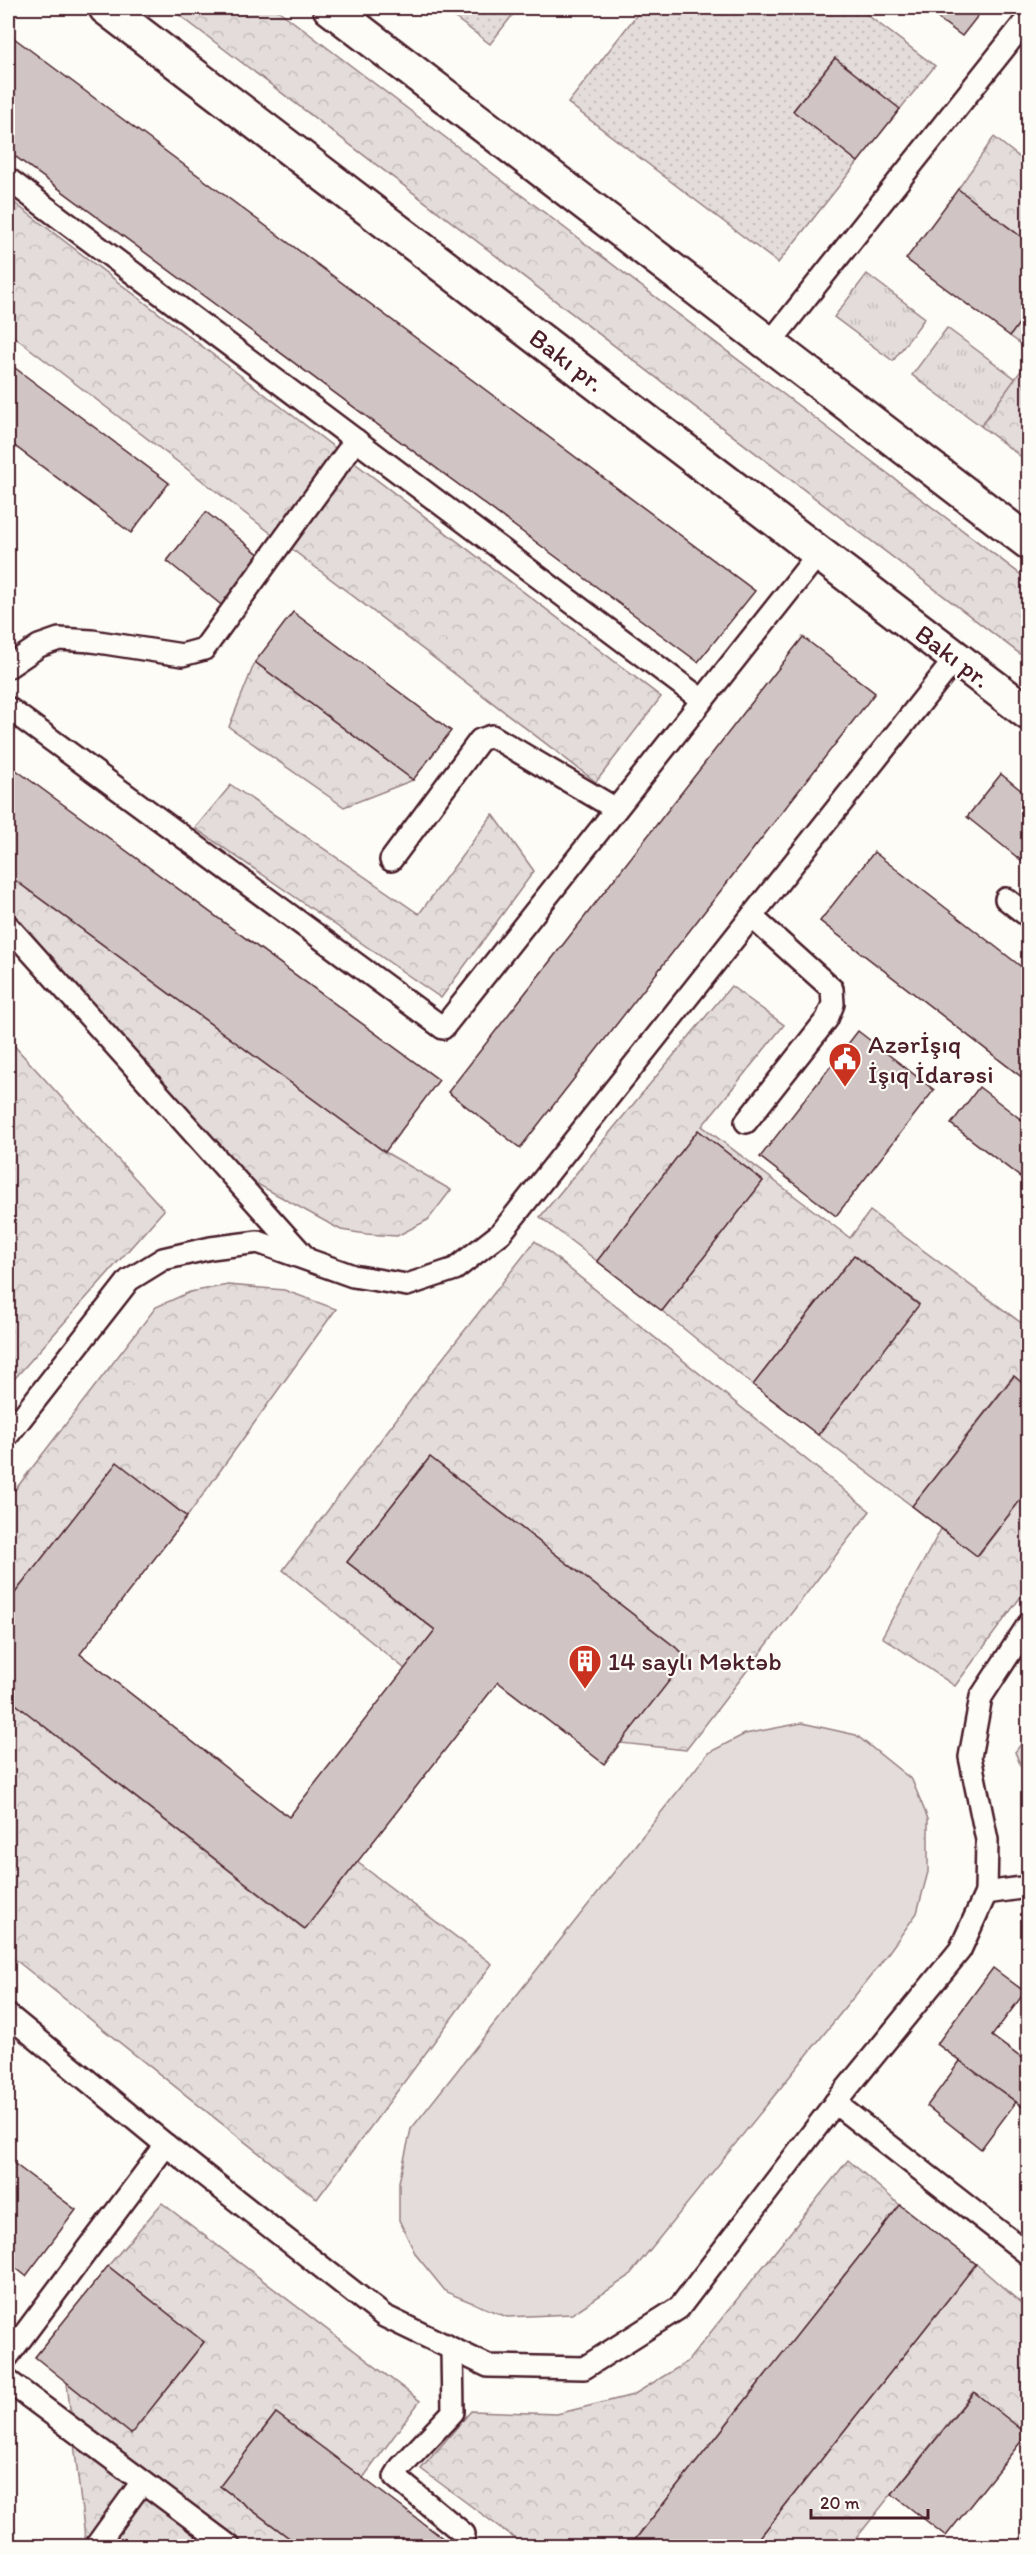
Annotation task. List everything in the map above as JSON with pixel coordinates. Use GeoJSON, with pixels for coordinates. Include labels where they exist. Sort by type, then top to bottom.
{"type":"FeatureCollection","features":[{"type":"Feature","properties":{"kind":"street","name":"Bakı pr."},"geometry":{"type":"LineString","coordinates":[[106,8],[1029,713]]}},
{"type":"Feature","properties":{"kind":"street"},"geometry":{"type":"LineString","coordinates":[[330,8],[1029,542]]}},
{"type":"Feature","properties":{"kind":"lane"},"geometry":{"type":"LineString","coordinates":[[770,342],[1029,18]]}},
{"type":"Feature","properties":{"kind":"lane"},"geometry":{"type":"LineString","coordinates":[[8,180],[702,700]]}},
{"type":"Feature","properties":{"kind":"lane"},"geometry":{"type":"LineString","coordinates":[[8,667],[39,645],[59,639],[92,641],[182,655],[204,649],[356,441]]}},
{"type":"Feature","properties":{"kind":"lane"},"geometry":{"type":"LineString","coordinates":[[8,708],[443,1028],[819,553]]}},
{"type":"Feature","properties":{"kind":"lane"},"geometry":{"type":"LineString","coordinates":[[8,1435],[129,1280],[163,1259],[211,1248],[258,1242],[353,1276],[406,1285],[455,1269],[501,1233],[956,658]]}},
{"type":"Feature","properties":{"kind":"lane"},"geometry":{"type":"LineString","coordinates":[[391,860],[480,740],[492,736],[616,809]]}},
{"type":"Feature","properties":{"kind":"lane"},"geometry":{"type":"LineString","coordinates":[[1006,898],[1029,916]]}},
{"type":"Feature","properties":{"kind":"lane"},"geometry":{"type":"LineString","coordinates":[[746,1122],[827,1019],[833,1004],[832,989],[752,917]]}},
{"type":"Feature","properties":{"kind":"lane"},"geometry":{"type":"LineString","coordinates":[[8,926],[305,1257]]}},
{"type":"Feature","properties":{"kind":"lane"},"geometry":{"type":"LineString","coordinates":[[8,2015],[166,2145],[384,2316],[488,2366],[584,2368],[679,2308],[835,2103],[960,1950],[986,1893],[987,1840],[970,1757],[981,1697],[1029,1624]]}},
{"type":"Feature","properties":{"kind":"lane"},"geometry":{"type":"LineString","coordinates":[[986,1893],[1029,1887]]}},
{"type":"Feature","properties":{"kind":"lane"},"geometry":{"type":"LineString","coordinates":[[835,2103],[1029,2254]]}},
{"type":"Feature","properties":{"kind":"lane"},"geometry":{"type":"LineString","coordinates":[[8,2356],[166,2145]]}},
{"type":"Feature","properties":{"kind":"lane"},"geometry":{"type":"LineString","coordinates":[[452,2349],[453,2412],[401,2467],[395,2477],[464,2534]]}},
{"type":"Feature","properties":{"kind":"lane"},"geometry":{"type":"LineString","coordinates":[[8,2381],[229,2547]]}},
{"type":"Feature","properties":{"kind":"lane"},"geometry":{"type":"LineString","coordinates":[[96,2547],[142,2482]]}},
{"type":"Feature","properties":{"kind":"green space"},"geometry":{"type":"Polygon","coordinates":[[[170,8],[275,8],[1028,580],[1028,660],[170,8]]]}},
{"type":"Feature","properties":{"kind":"green space"},"geometry":{"type":"Polygon","coordinates":[[[442,8],[518,8],[490,44],[442,8]]]}},
{"type":"Feature","properties":{"kind":"green space"},"geometry":{"type":"Polygon","coordinates":[[[642,8],[858,8],[935,66],[900,109],[835,58],[793,111],[858,162],[778,263],[568,103],[642,8]]]}},
{"type":"Feature","properties":{"kind":"green space"},"geometry":{"type":"Polygon","coordinates":[[[994,137],[1028,164],[1028,242],[958,189],[994,137]]]}},
{"type":"Feature","properties":{"kind":"green space"},"geometry":{"type":"Polygon","coordinates":[[[8,198],[661,697],[596,782],[8,332],[8,198]]]}},
{"type":"Feature","properties":{"kind":"green space"},"geometry":{"type":"Polygon","coordinates":[[[867,274],[925,318],[893,361],[834,317],[867,274]]]}},
{"type":"Feature","properties":{"kind":"green space"},"geometry":{"type":"Polygon","coordinates":[[[1028,311],[1028,349],[1010,336],[1028,311]]]}},
{"type":"Feature","properties":{"kind":"green space"},"geometry":{"type":"Polygon","coordinates":[[[947,328],[1016,379],[981,426],[912,375],[947,328]]]}},
{"type":"Feature","properties":{"kind":"green space"},"geometry":{"type":"Polygon","coordinates":[[[1028,361],[1028,462],[981,426],[1028,361]]]}},
{"type":"Feature","properties":{"kind":"green space"},"geometry":{"type":"Polygon","coordinates":[[[255,662],[413,780],[344,807],[229,727],[255,662]]]}},
{"type":"Feature","properties":{"kind":"green space"},"geometry":{"type":"Polygon","coordinates":[[[231,785],[419,914],[493,814],[534,871],[441,998],[195,828],[231,785]]]}},
{"type":"Feature","properties":{"kind":"green space"},"geometry":{"type":"Polygon","coordinates":[[[8,875],[385,1152],[451,1190],[428,1220],[397,1236],[366,1234],[341,1230],[208,1157],[8,913],[8,875]]]}},
{"type":"Feature","properties":{"kind":"green space"},"geometry":{"type":"Polygon","coordinates":[[[731,986],[784,1025],[702,1126],[850,1238],[870,1211],[1028,1328],[1028,1388],[1013,1376],[912,1506],[818,1435],[919,1304],[854,1255],[753,1385],[662,1311],[763,1181],[698,1130],[597,1261],[540,1217],[731,986]]]}},
{"type":"Feature","properties":{"kind":"green space"},"geometry":{"type":"Polygon","coordinates":[[[8,1039],[164,1210],[8,1386],[8,1039]]]}},
{"type":"Feature","properties":{"kind":"green space"},"geometry":{"type":"Polygon","coordinates":[[[535,1241],[870,1511],[686,1750],[620,1743],[687,1657],[430,1457],[347,1562],[435,1630],[405,1669],[283,1570],[428,1377],[535,1241]]]}},
{"type":"Feature","properties":{"kind":"green space"},"geometry":{"type":"Polygon","coordinates":[[[228,1285],[284,1290],[336,1309],[187,1517],[117,1463],[8,1602],[8,1499],[156,1307],[190,1292],[228,1285]]]}},
{"type":"Feature","properties":{"kind":"green space"},"geometry":{"type":"Polygon","coordinates":[[[1028,1490],[1028,1587],[955,1686],[882,1637],[941,1529],[978,1556],[1028,1490]]]}},
{"type":"Feature","properties":{"kind":"green space"},"geometry":{"type":"Polygon","coordinates":[[[8,1698],[304,1929],[357,1862],[492,1964],[317,2199],[8,1954],[8,1698]]]}},
{"type":"Feature","properties":{"kind":"green space"},"geometry":{"type":"Polygon","coordinates":[[[802,1723],[856,1735],[912,1780],[928,1819],[928,1872],[917,1913],[878,1967],[628,2277],[572,2314],[507,2317],[446,2292],[416,2255],[399,2220],[399,2182],[411,2129],[708,1753],[745,1734],[802,1723]]]}},
{"type":"Feature","properties":{"kind":"green space"},"geometry":{"type":"Polygon","coordinates":[[[1028,1735],[1028,1783],[1015,1752],[1028,1735]]]}},
{"type":"Feature","properties":{"kind":"green space"},"geometry":{"type":"Polygon","coordinates":[[[848,2160],[900,2205],[630,2546],[525,2546],[421,2469],[471,2411],[557,2414],[633,2395],[687,2362],[848,2160]]]}},
{"type":"Feature","properties":{"kind":"green space"},"geometry":{"type":"Polygon","coordinates":[[[162,2203],[420,2401],[363,2478],[276,2413],[220,2486],[300,2546],[86,2546],[67,2383],[131,2433],[204,2342],[108,2266],[162,2203]]]}},
{"type":"Feature","properties":{"kind":"green space"},"geometry":{"type":"Polygon","coordinates":[[[976,2264],[1028,2309],[1027,2434],[973,2392],[850,2546],[753,2546],[976,2264]]]}},
{"type":"Feature","properties":{"kind":"building"},"geometry":{"type":"Polygon","coordinates":[[[924,8],[984,8],[962,36],[924,8]]]}},
{"type":"Feature","properties":{"kind":"building"},"geometry":{"type":"Polygon","coordinates":[[[10,35],[755,591],[698,662],[8,151],[8,38],[10,35]]]}},
{"type":"Feature","properties":{"kind":"building"},"geometry":{"type":"Polygon","coordinates":[[[835,58],[900,109],[858,162],[793,111],[835,58]]]}},
{"type":"Feature","properties":{"kind":"building"},"geometry":{"type":"Polygon","coordinates":[[[958,189],[1028,242],[1028,311],[1010,336],[906,259],[958,189]]]}},
{"type":"Feature","properties":{"kind":"building"},"geometry":{"type":"Polygon","coordinates":[[[11,365],[169,483],[131,533],[8,441],[8,370],[11,365]]]}},
{"type":"Feature","properties":{"kind":"building"},"geometry":{"type":"Polygon","coordinates":[[[206,512],[270,563],[230,612],[167,561],[206,512]]]}},
{"type":"Feature","properties":{"kind":"building"},"geometry":{"type":"Polygon","coordinates":[[[293,612],[451,731],[413,780],[255,662],[293,612]]]}},
{"type":"Feature","properties":{"kind":"building"},"geometry":{"type":"Polygon","coordinates":[[[803,637],[875,693],[520,1148],[448,1092],[803,637]]]}},
{"type":"Feature","properties":{"kind":"building"},"geometry":{"type":"Polygon","coordinates":[[[8,764],[439,1080],[385,1152],[8,875],[8,764]]]}},
{"type":"Feature","properties":{"kind":"building"},"geometry":{"type":"Polygon","coordinates":[[[1001,774],[1028,796],[1028,866],[967,817],[1001,774]]]}},
{"type":"Feature","properties":{"kind":"building"},"geometry":{"type":"Polygon","coordinates":[[[874,852],[1028,972],[1028,1082],[820,921],[874,852]]]}},
{"type":"Feature","properties":{"kind":"building"},"geometry":{"type":"Polygon","coordinates":[[[858,1031],[934,1090],[836,1216],[760,1157],[858,1031]]]}},
{"type":"Feature","properties":{"kind":"building"},"geometry":{"type":"Polygon","coordinates":[[[979,1087],[1028,1125],[1028,1183],[951,1124],[979,1087]]]}},
{"type":"Feature","properties":{"kind":"building"},"geometry":{"type":"Polygon","coordinates":[[[698,1130],[763,1181],[662,1311],[597,1261],[698,1130]]]}},
{"type":"Feature","properties":{"kind":"building"},"geometry":{"type":"Polygon","coordinates":[[[854,1255],[919,1305],[818,1435],[753,1385],[854,1255]]]}},
{"type":"Feature","properties":{"kind":"building"},"geometry":{"type":"Polygon","coordinates":[[[1014,1376],[1028,1388],[1028,1490],[977,1556],[912,1506],[1014,1376]]]}},
{"type":"Feature","properties":{"kind":"building","name":"14 saylı Məktəb"},"geometry":{"type":"Polygon","coordinates":[[[430,1457],[688,1657],[604,1764],[498,1682],[305,1929],[8,1698],[8,1602],[117,1462],[187,1517],[80,1654],[289,1817],[435,1630],[347,1562],[430,1457]]]}},
{"type":"Feature","properties":{"kind":"building"},"geometry":{"type":"Polygon","coordinates":[[[993,1968],[1025,1992],[992,2036],[1028,2063],[1028,2111],[937,2044],[993,1968]]]}},
{"type":"Feature","properties":{"kind":"building"},"geometry":{"type":"Polygon","coordinates":[[[960,2061],[1016,2102],[981,2149],[927,2106],[960,2061]]]}},
{"type":"Feature","properties":{"kind":"building"},"geometry":{"type":"Polygon","coordinates":[[[8,2159],[76,2210],[26,2276],[8,2262],[8,2159]]]}},
{"type":"Feature","properties":{"kind":"building"},"geometry":{"type":"Polygon","coordinates":[[[900,2205],[976,2264],[753,2546],[630,2546],[900,2205]]]}},
{"type":"Feature","properties":{"kind":"building"},"geometry":{"type":"Polygon","coordinates":[[[108,2266],[204,2342],[131,2434],[35,2357],[108,2266]]]}},
{"type":"Feature","properties":{"kind":"building"},"geometry":{"type":"Polygon","coordinates":[[[974,2392],[1027,2434],[946,2536],[892,2494],[974,2392]]]}},
{"type":"Feature","properties":{"kind":"building"},"geometry":{"type":"Polygon","coordinates":[[[276,2413],[453,2546],[300,2546],[220,2486],[276,2413]]]}},
{"type":"Feature","properties":{"kind":"building"},"geometry":{"type":"Polygon","coordinates":[[[1028,2534],[1028,2546],[1019,2546],[1028,2534]]]}},
{"type":"Feature","properties":{"kind":"place","name":"Azərİşıq İşıq İdarəsi"},"geometry":{"type":"Point","coordinates":[845,1088]}},
{"type":"Feature","properties":{"kind":"place","name":"14 saylı Məktəb"},"geometry":{"type":"Point","coordinates":[585,1690]}}]}
